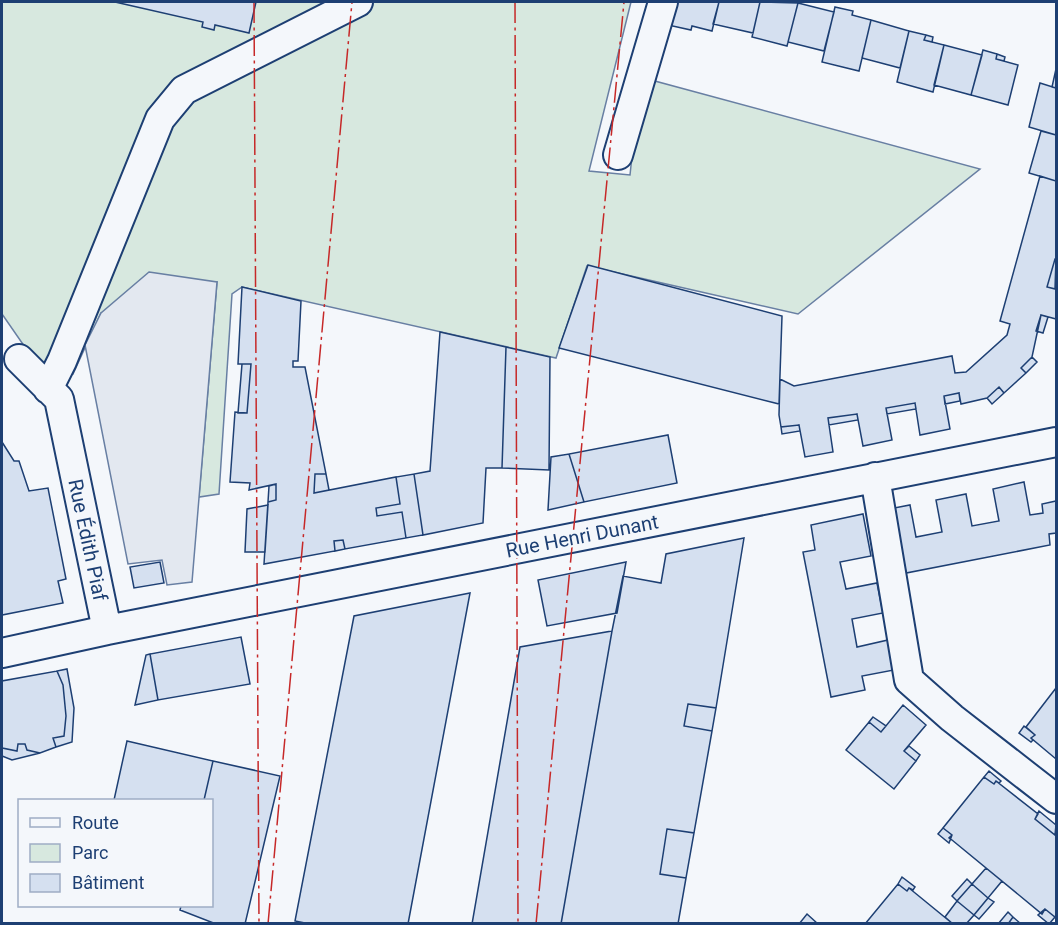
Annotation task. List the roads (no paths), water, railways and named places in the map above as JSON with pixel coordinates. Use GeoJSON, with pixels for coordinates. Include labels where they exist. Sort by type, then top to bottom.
{"type":"FeatureCollection","features":[{"type":"Feature","properties":{"kind":"street"},"geometry":{"type":"LineString","coordinates":[[48,389],[63,361],[160,119],[184,90],[358,2]]}},
{"type":"Feature","properties":{"kind":"street"},"geometry":{"type":"LineString","coordinates":[[618,155],[663,2]]}},
{"type":"Feature","properties":{"kind":"street","name":"Rue Édith Piaf"},"geometry":{"type":"LineString","coordinates":[[19,359],[59,399],[107,630]]}},
{"type":"Feature","properties":{"kind":"street","name":"Rue Henri Dunant"},"geometry":{"type":"LineString","coordinates":[[107,630],[1056,442]]}},
{"type":"Feature","properties":{"kind":"street"},"geometry":{"type":"LineString","coordinates":[[875,477],[909,680],[952,718],[1056,800]]}},
{"type":"Feature","properties":{"kind":"street"},"geometry":{"type":"LineString","coordinates":[[2,653],[107,630]]}}]}
